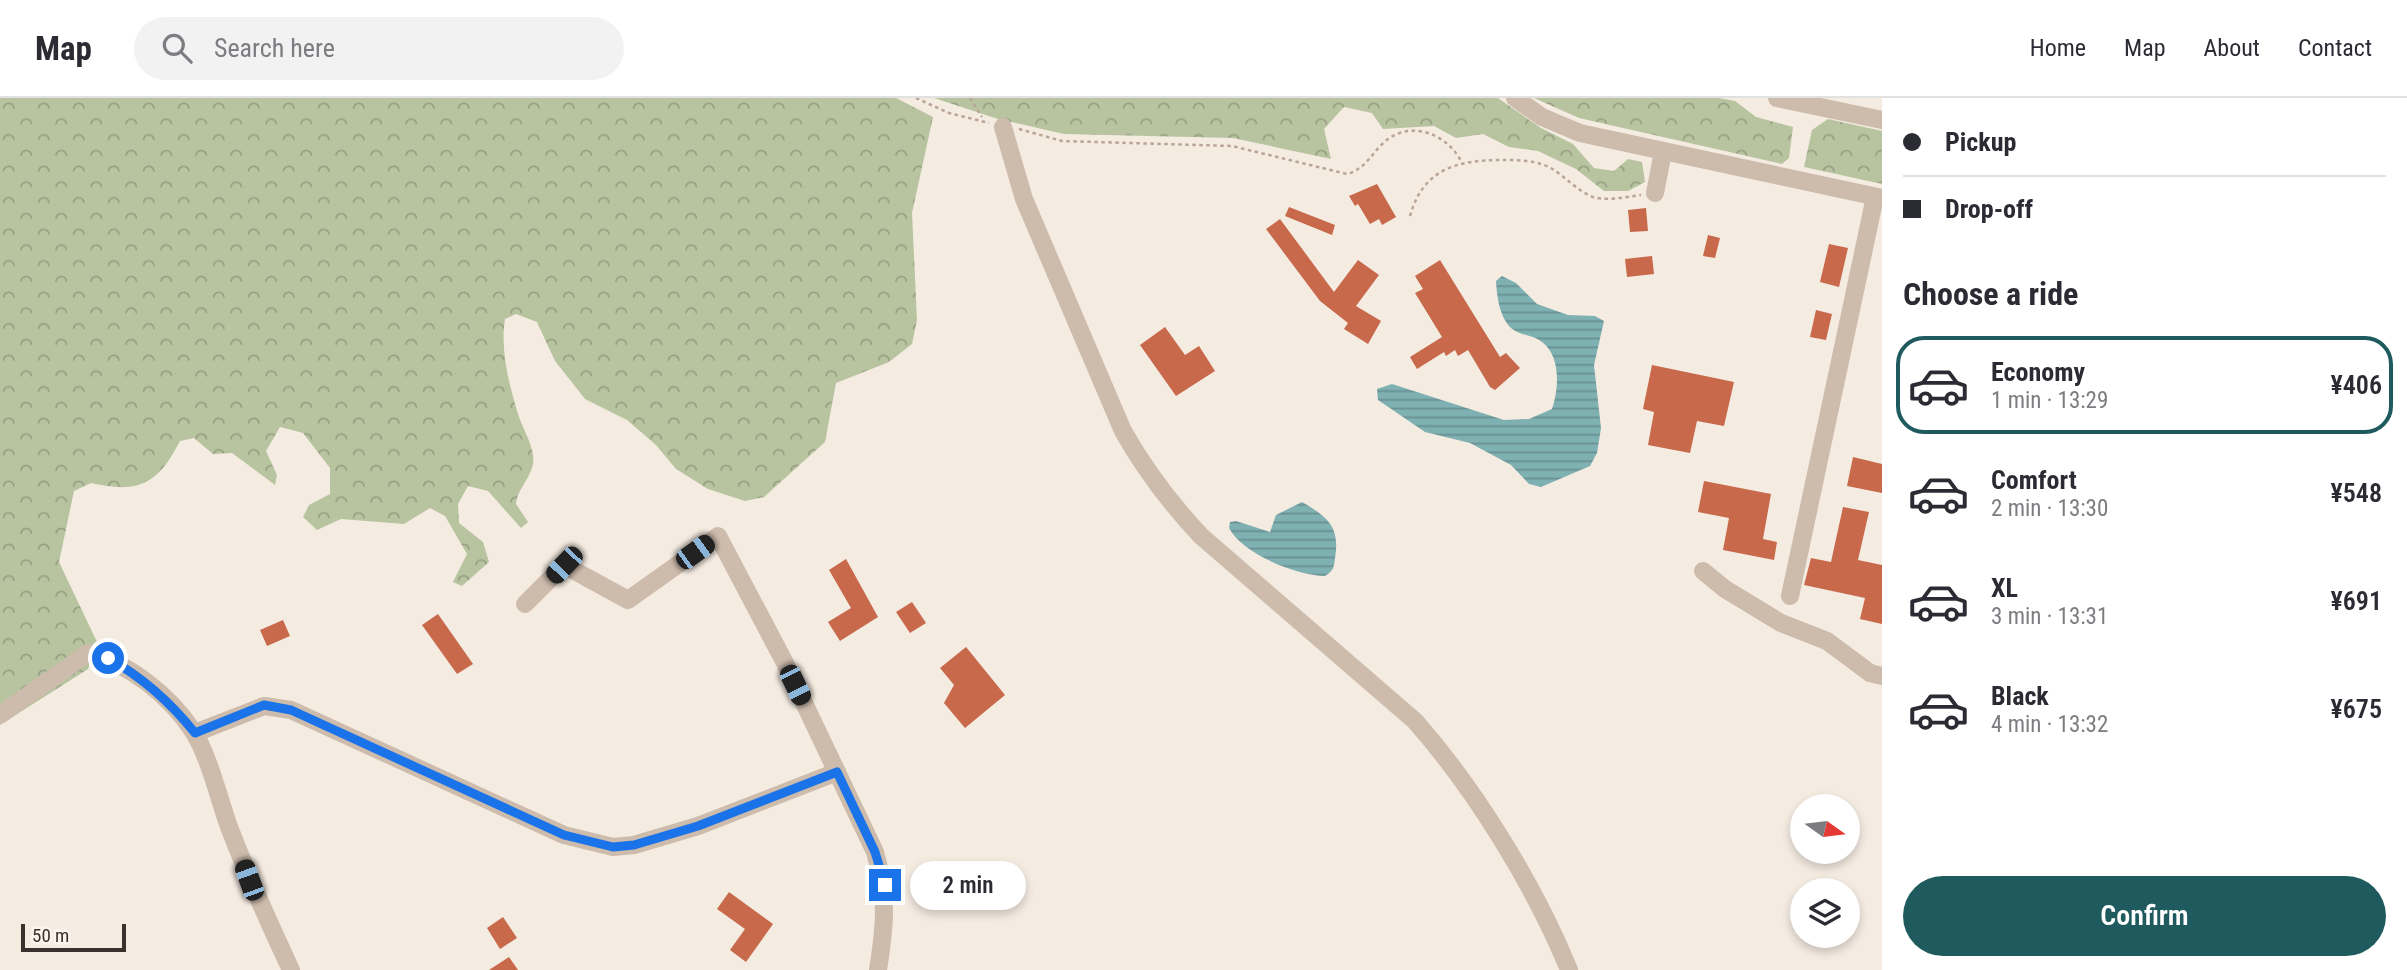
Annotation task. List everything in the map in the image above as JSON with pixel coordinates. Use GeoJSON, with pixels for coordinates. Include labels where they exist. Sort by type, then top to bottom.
{"type":"FeatureCollection","features":[{"type":"Feature","properties":{"kind":"street"},"geometry":{"type":"LineString","coordinates":[[1515,98],[1542,117],[1580,134],[1879,197],[1790,596]]}},
{"type":"Feature","properties":{"kind":"street"},"geometry":{"type":"LineString","coordinates":[[1788,99],[1882,120]]}},
{"type":"Feature","properties":{"kind":"street"},"geometry":{"type":"LineString","coordinates":[[1003,127],[1024,199],[1123,431],[1142,464],[1169,502],[1201,536],[1415,721],[1441,751],[1508,853],[1558,942],[1569,970]]}},
{"type":"Feature","properties":{"kind":"street"},"geometry":{"type":"LineString","coordinates":[[1655,193],[1663,152]]}},
{"type":"Feature","properties":{"kind":"street"},"geometry":{"type":"LineString","coordinates":[[525,604],[564,565],[628,600],[718,536],[785,663],[875,852],[885,885],[884,931],[878,970]]}},
{"type":"Feature","properties":{"kind":"street"},"geometry":{"type":"LineString","coordinates":[[1703,571],[1725,589],[1781,623],[1827,641],[1870,673],[1882,676]]}},
{"type":"Feature","properties":{"kind":"street"},"geometry":{"type":"LineString","coordinates":[[0,715],[88,653],[108,658],[128,669],[175,708],[195,733],[249,880],[291,970]]}},
{"type":"Feature","properties":{"kind":"street"},"geometry":{"type":"LineString","coordinates":[[195,733],[264,705],[291,710],[564,835],[613,847],[634,845],[698,826],[837,772]]}},
{"type":"Feature","properties":{"kind":"path"},"geometry":{"type":"LineString","coordinates":[[916,98],[948,113],[1062,141],[1231,146],[1347,174],[1359,171],[1385,141],[1396,134],[1426,132],[1446,140],[1462,163]]}},
{"type":"Feature","properties":{"kind":"path"},"geometry":{"type":"LineString","coordinates":[[970,98],[982,117]]}},
{"type":"Feature","properties":{"kind":"path"},"geometry":{"type":"LineString","coordinates":[[1410,216],[1416,196],[1429,181],[1450,166],[1474,160],[1522,160],[1547,166],[1590,196],[1605,200],[1655,193]]}},
{"type":"Feature","properties":{"kind":"green space"},"geometry":{"type":"Polygon","coordinates":[[[0,98],[896,98],[933,117],[912,213],[917,320],[912,344],[889,362],[836,383],[825,442],[764,497],[745,501],[708,489],[676,469],[656,445],[627,420],[585,399],[555,361],[537,322],[516,314],[505,319],[504,343],[509,379],[533,455],[532,468],[516,504],[528,522],[521,528],[488,491],[468,486],[458,504],[459,523],[483,542],[489,562],[462,586],[453,582],[467,554],[445,516],[430,508],[404,524],[341,519],[317,530],[303,517],[309,505],[330,494],[330,468],[303,433],[280,427],[266,451],[277,475],[275,485],[232,453],[213,454],[194,438],[180,441],[164,467],[145,482],[122,487],[91,483],[74,491],[59,562],[97,642],[88,669],[0,725],[0,98]]]}},
{"type":"Feature","properties":{"kind":"green space"},"geometry":{"type":"Polygon","coordinates":[[[934,98],[1498,98],[1541,128],[1573,144],[1594,168],[1614,171],[1628,159],[1642,162],[1645,182],[1628,191],[1604,191],[1576,169],[1538,151],[1509,147],[1483,134],[1456,138],[1434,126],[1383,129],[1372,113],[1344,107],[1324,129],[1331,159],[1233,138],[1064,134],[998,119],[934,98]]]}},
{"type":"Feature","properties":{"kind":"green space"},"geometry":{"type":"Polygon","coordinates":[[[1534,98],[1719,98],[1735,101],[1756,117],[1793,127],[1789,158],[1782,164],[1579,118],[1534,98]]]}},
{"type":"Feature","properties":{"kind":"green space"},"geometry":{"type":"Polygon","coordinates":[[[1828,119],[1882,131],[1882,184],[1804,167],[1812,130],[1828,119]]]}},
{"type":"Feature","properties":{"kind":"water"},"geometry":{"type":"Polygon","coordinates":[[[1502,276],[1516,283],[1537,304],[1568,315],[1595,316],[1604,321],[1594,365],[1601,428],[1597,453],[1590,466],[1541,487],[1529,484],[1511,465],[1470,443],[1425,432],[1378,400],[1377,389],[1392,384],[1504,420],[1529,419],[1552,409],[1557,383],[1553,356],[1542,342],[1514,330],[1507,323],[1501,312],[1497,293],[1496,281],[1502,276]]]}},
{"type":"Feature","properties":{"kind":"water"},"geometry":{"type":"Polygon","coordinates":[[[1302,502],[1326,519],[1334,531],[1334,564],[1325,576],[1299,572],[1271,561],[1246,546],[1229,528],[1230,522],[1236,521],[1270,532],[1276,515],[1302,502]]]}},
{"type":"Feature","properties":{"kind":"building"},"geometry":{"type":"Polygon","coordinates":[[[1377,184],[1396,217],[1382,225],[1379,219],[1370,224],[1358,204],[1355,206],[1349,196],[1377,184]]]}},
{"type":"Feature","properties":{"kind":"building"},"geometry":{"type":"Polygon","coordinates":[[[1289,207],[1335,225],[1332,235],[1285,216],[1289,207]]]}},
{"type":"Feature","properties":{"kind":"building"},"geometry":{"type":"Polygon","coordinates":[[[1646,208],[1648,231],[1630,232],[1628,210],[1646,208]]]}},
{"type":"Feature","properties":{"kind":"building"},"geometry":{"type":"Polygon","coordinates":[[[1280,219],[1334,292],[1358,260],[1379,275],[1356,306],[1381,321],[1368,344],[1344,329],[1348,323],[1320,301],[1266,229],[1280,219]]]}},
{"type":"Feature","properties":{"kind":"building"},"geometry":{"type":"Polygon","coordinates":[[[1708,235],[1720,238],[1715,258],[1703,256],[1708,235]]]}},
{"type":"Feature","properties":{"kind":"building"},"geometry":{"type":"Polygon","coordinates":[[[1829,244],[1848,248],[1839,287],[1820,282],[1829,244]]]}},
{"type":"Feature","properties":{"kind":"building"},"geometry":{"type":"Polygon","coordinates":[[[1652,256],[1654,274],[1627,277],[1625,259],[1652,256]]]}},
{"type":"Feature","properties":{"kind":"building"},"geometry":{"type":"Polygon","coordinates":[[[1440,260],[1500,357],[1506,353],[1520,368],[1495,390],[1490,387],[1468,350],[1458,356],[1455,350],[1446,356],[1444,352],[1417,369],[1410,357],[1442,337],[1415,293],[1423,289],[1415,276],[1440,260]]]}},
{"type":"Feature","properties":{"kind":"building"},"geometry":{"type":"Polygon","coordinates":[[[1816,310],[1832,314],[1826,340],[1810,337],[1816,310]]]}},
{"type":"Feature","properties":{"kind":"building"},"geometry":{"type":"Polygon","coordinates":[[[1165,327],[1185,355],[1199,346],[1215,371],[1176,396],[1140,345],[1165,327]]]}},
{"type":"Feature","properties":{"kind":"building"},"geometry":{"type":"Polygon","coordinates":[[[1652,365],[1734,382],[1724,426],[1697,421],[1690,453],[1648,445],[1654,412],[1643,409],[1652,365]]]}},
{"type":"Feature","properties":{"kind":"building"},"geometry":{"type":"Polygon","coordinates":[[[1853,457],[1882,464],[1882,493],[1847,486],[1853,457]]]}},
{"type":"Feature","properties":{"kind":"building"},"geometry":{"type":"Polygon","coordinates":[[[1704,481],[1771,494],[1763,539],[1777,542],[1774,560],[1723,550],[1729,518],[1698,512],[1704,481]]]}},
{"type":"Feature","properties":{"kind":"building"},"geometry":{"type":"Polygon","coordinates":[[[1843,507],[1869,512],[1858,560],[1882,565],[1882,624],[1860,619],[1865,598],[1804,585],[1811,558],[1831,562],[1843,507]]]}},
{"type":"Feature","properties":{"kind":"building"},"geometry":{"type":"Polygon","coordinates":[[[846,559],[878,617],[840,641],[828,622],[851,608],[829,570],[846,559]]]}},
{"type":"Feature","properties":{"kind":"building"},"geometry":{"type":"Polygon","coordinates":[[[912,602],[926,623],[910,633],[896,612],[912,602]]]}},
{"type":"Feature","properties":{"kind":"building"},"geometry":{"type":"Polygon","coordinates":[[[438,614],[473,664],[457,674],[422,625],[438,614]]]}},
{"type":"Feature","properties":{"kind":"building"},"geometry":{"type":"Polygon","coordinates":[[[283,620],[290,636],[267,646],[260,630],[283,620]]]}},
{"type":"Feature","properties":{"kind":"building"},"geometry":{"type":"Polygon","coordinates":[[[966,647],[1005,695],[965,728],[944,703],[954,685],[940,668],[966,647]]]}},
{"type":"Feature","properties":{"kind":"building"},"geometry":{"type":"Polygon","coordinates":[[[729,892],[773,924],[746,962],[730,950],[745,929],[717,909],[729,892]]]}},
{"type":"Feature","properties":{"kind":"building"},"geometry":{"type":"Polygon","coordinates":[[[503,917],[517,938],[500,949],[487,928],[503,917]]]}},
{"type":"Feature","properties":{"kind":"building"},"geometry":{"type":"Polygon","coordinates":[[[509,957],[518,970],[489,970],[509,957]]]}},
{"type":"Feature","properties":{"kind":"route"},"geometry":{"type":"LineString","coordinates":[[108,658],[128,669],[175,708],[195,733],[264,705],[291,710],[564,835],[613,847],[634,845],[698,826],[837,772],[875,852],[885,885]]}}]}
